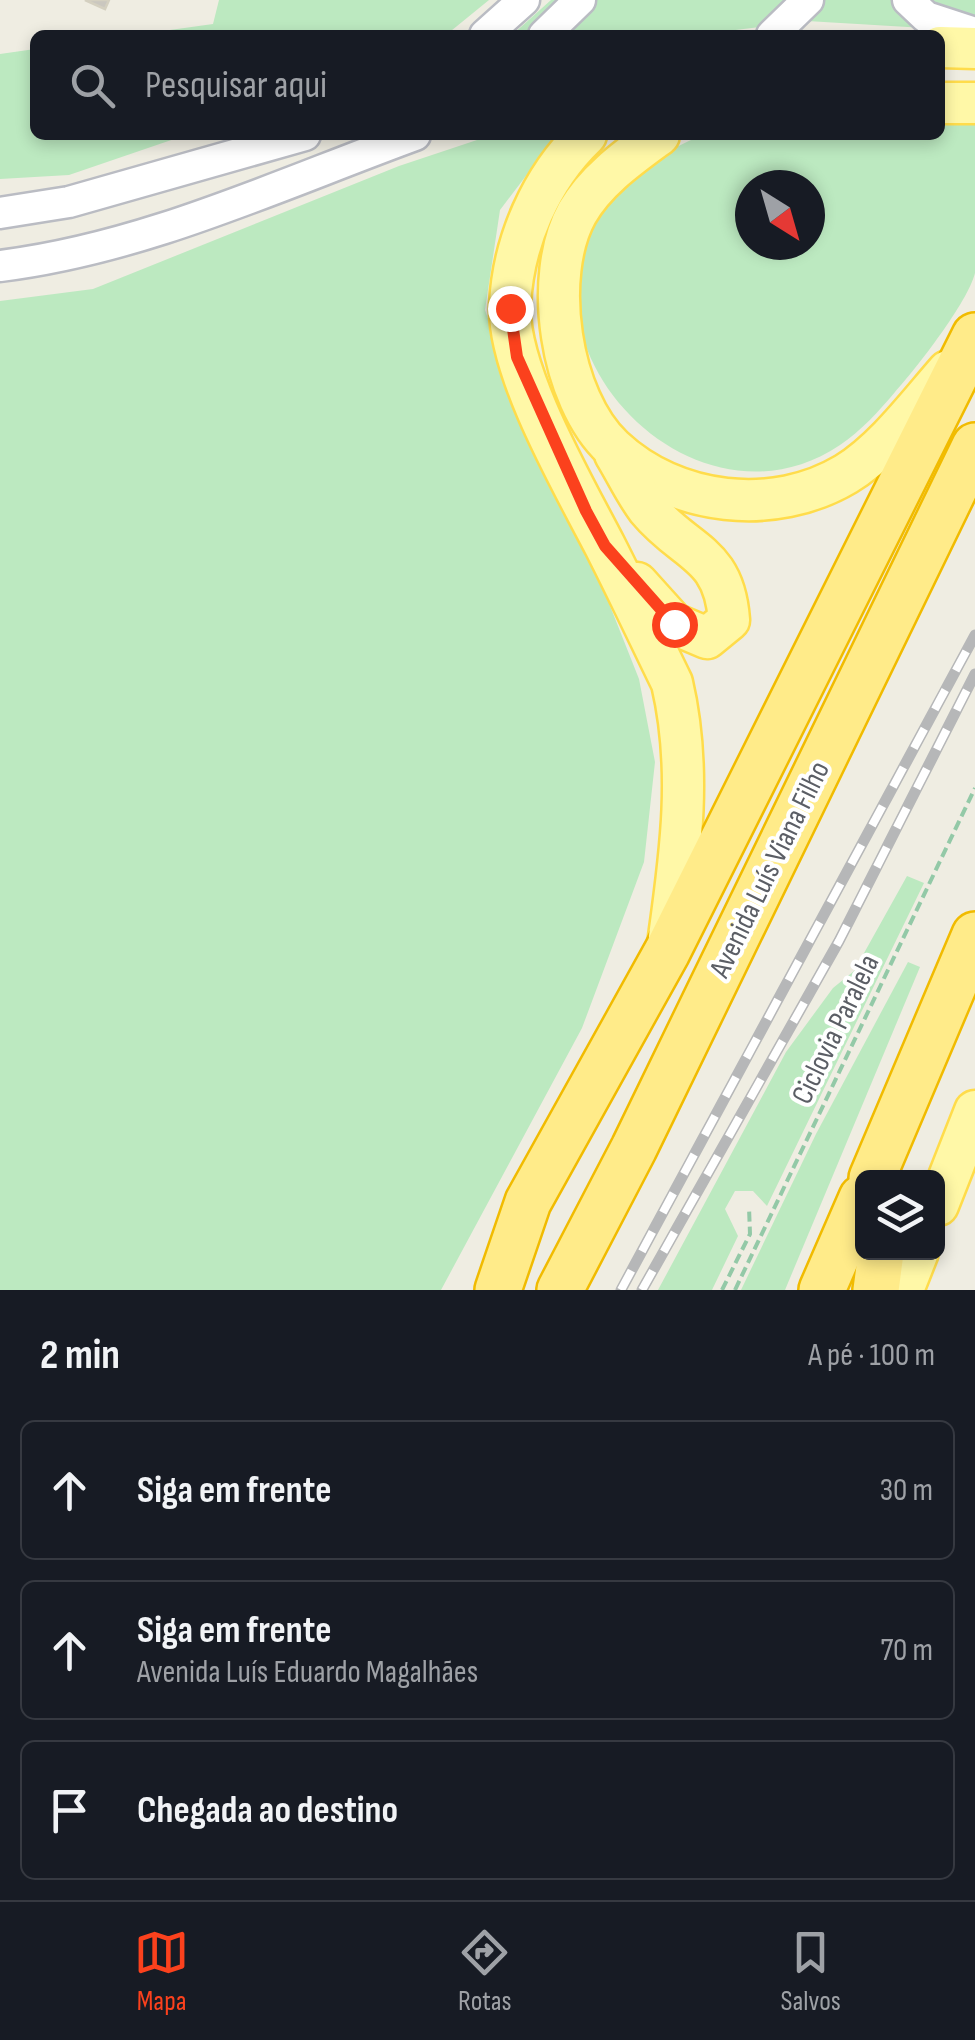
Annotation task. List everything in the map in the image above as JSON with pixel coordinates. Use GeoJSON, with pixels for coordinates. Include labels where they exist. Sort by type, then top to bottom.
{"type":"FeatureCollection","features":[{"type":"Feature","properties":{"kind":"highway"},"geometry":{"type":"LineString","coordinates":[[498,1290],[528,1202],[667,952],[971,343]]}},
{"type":"Feature","properties":{"kind":"highway","name":"Avenida Luís Viana Filho"},"geometry":{"type":"LineString","coordinates":[[560,1290],[634,1148],[975,446]]}},
{"type":"Feature","properties":{"kind":"highway"},"geometry":{"type":"LineString","coordinates":[[876,1170],[975,935]]}},
{"type":"Feature","properties":{"kind":"highway"},"geometry":{"type":"LineString","coordinates":[[892,1170],[900,1114]]}},
{"type":"Feature","properties":{"kind":"highway"},"geometry":{"type":"LineString","coordinates":[[822,1290],[855,1214]]}},
{"type":"Feature","properties":{"kind":"highway"},"geometry":{"type":"LineString","coordinates":[[876,1290],[880,1260]]}},
{"type":"Feature","properties":{"kind":"main road"},"geometry":{"type":"LineString","coordinates":[[945,47],[975,48]]}},
{"type":"Feature","properties":{"kind":"main road"},"geometry":{"type":"LineString","coordinates":[[945,103],[975,104]]}},
{"type":"Feature","properties":{"kind":"main road"},"geometry":{"type":"LineString","coordinates":[[581,140],[562,158],[535,206],[517,256],[510,308],[517,357],[672,683],[680,716],[685,785],[667,952]]}},
{"type":"Feature","properties":{"kind":"main road"},"geometry":{"type":"LineString","coordinates":[[605,546],[674,624],[707,638],[728,620],[726,588],[701,555],[648,508],[573,387],[558,319],[560,262],[577,213],[612,170],[652,140]]}},
{"type":"Feature","properties":{"kind":"main road"},"geometry":{"type":"LineString","coordinates":[[612,447],[679,488],[730,502],[788,497],[846,474],[971,343]]}},
{"type":"Feature","properties":{"kind":"main road"},"geometry":{"type":"LineString","coordinates":[[945,1188],[975,1111]]}},
{"type":"Feature","properties":{"kind":"main road"},"geometry":{"type":"LineString","coordinates":[[482,1290],[528,1202]]}},
{"type":"Feature","properties":{"kind":"main road"},"geometry":{"type":"LineString","coordinates":[[903,1290],[915,1260]]}},
{"type":"Feature","properties":{"kind":"street"},"geometry":{"type":"LineString","coordinates":[[491,30],[524,0]]}},
{"type":"Feature","properties":{"kind":"street"},"geometry":{"type":"LineString","coordinates":[[549,30],[580,0]]}},
{"type":"Feature","properties":{"kind":"street"},"geometry":{"type":"LineString","coordinates":[[777,30],[808,0]]}},
{"type":"Feature","properties":{"kind":"street"},"geometry":{"type":"LineString","coordinates":[[908,0],[926,17],[975,33]]}},
{"type":"Feature","properties":{"kind":"street"},"geometry":{"type":"LineString","coordinates":[[0,213],[69,202],[287,140]]}},
{"type":"Feature","properties":{"kind":"street"},"geometry":{"type":"LineString","coordinates":[[0,266],[49,260],[156,232],[401,140]]}},
{"type":"Feature","properties":{"kind":"path","name":"Ciclovia Paralela"},"geometry":{"type":"LineString","coordinates":[[734,1290],[975,788]]}},
{"type":"Feature","properties":{"kind":"path"},"geometry":{"type":"LineString","coordinates":[[722,1290],[750,1234],[749,1207]]}},
{"type":"Feature","properties":{"kind":"green space"},"geometry":{"type":"Polygon","coordinates":[[[219,0],[489,0],[452,30],[170,30],[213,24],[219,0]]]}},
{"type":"Feature","properties":{"kind":"green space"},"geometry":{"type":"Polygon","coordinates":[[[551,0],[975,0],[975,31],[807,21],[735,30],[518,30],[551,0]]]}},
{"type":"Feature","properties":{"kind":"green space"},"geometry":{"type":"Polygon","coordinates":[[[30,50],[30,140],[171,140],[69,175],[0,179],[0,54],[30,50]]]}},
{"type":"Feature","properties":{"kind":"green space"},"geometry":{"type":"Polygon","coordinates":[[[945,119],[975,121],[975,273],[962,301],[928,352],[862,427],[840,445],[772,471],[705,463],[646,430],[602,378],[578,316],[582,250],[621,187],[694,140],[945,140],[945,119]]]}},
{"type":"Feature","properties":{"kind":"green space"},"geometry":{"type":"Polygon","coordinates":[[[477,140],[553,140],[500,210],[485,310],[516,400],[570,505],[639,679],[655,762],[644,862],[582,1028],[441,1290],[0,1290],[0,301],[93,289],[399,166],[477,140]]]}},
{"type":"Feature","properties":{"kind":"green space"},"geometry":{"type":"Polygon","coordinates":[[[907,876],[924,883],[767,1206],[753,1191],[735,1191],[725,1209],[738,1236],[712,1290],[658,1290],[786,1052],[833,988],[854,971],[907,876]]]}},
{"type":"Feature","properties":{"kind":"green space"},"geometry":{"type":"Polygon","coordinates":[[[908,962],[920,967],[785,1290],[741,1290],[816,1134],[908,962]]]}},
{"type":"Feature","properties":{"kind":"building"},"geometry":{"type":"Polygon","coordinates":[[[85,0],[109,0],[105,9],[85,0]]]}},
{"type":"Feature","properties":{"kind":"railway"},"geometry":{"type":"LineString","coordinates":[[621,1290],[975,635]]}},
{"type":"Feature","properties":{"kind":"railway"},"geometry":{"type":"LineString","coordinates":[[642,1290],[839,941],[975,674]]}},
{"type":"Feature","properties":{"kind":"route"},"geometry":{"type":"LineString","coordinates":[[510,308],[517,357],[586,511],[605,546],[674,624]]}}]}
